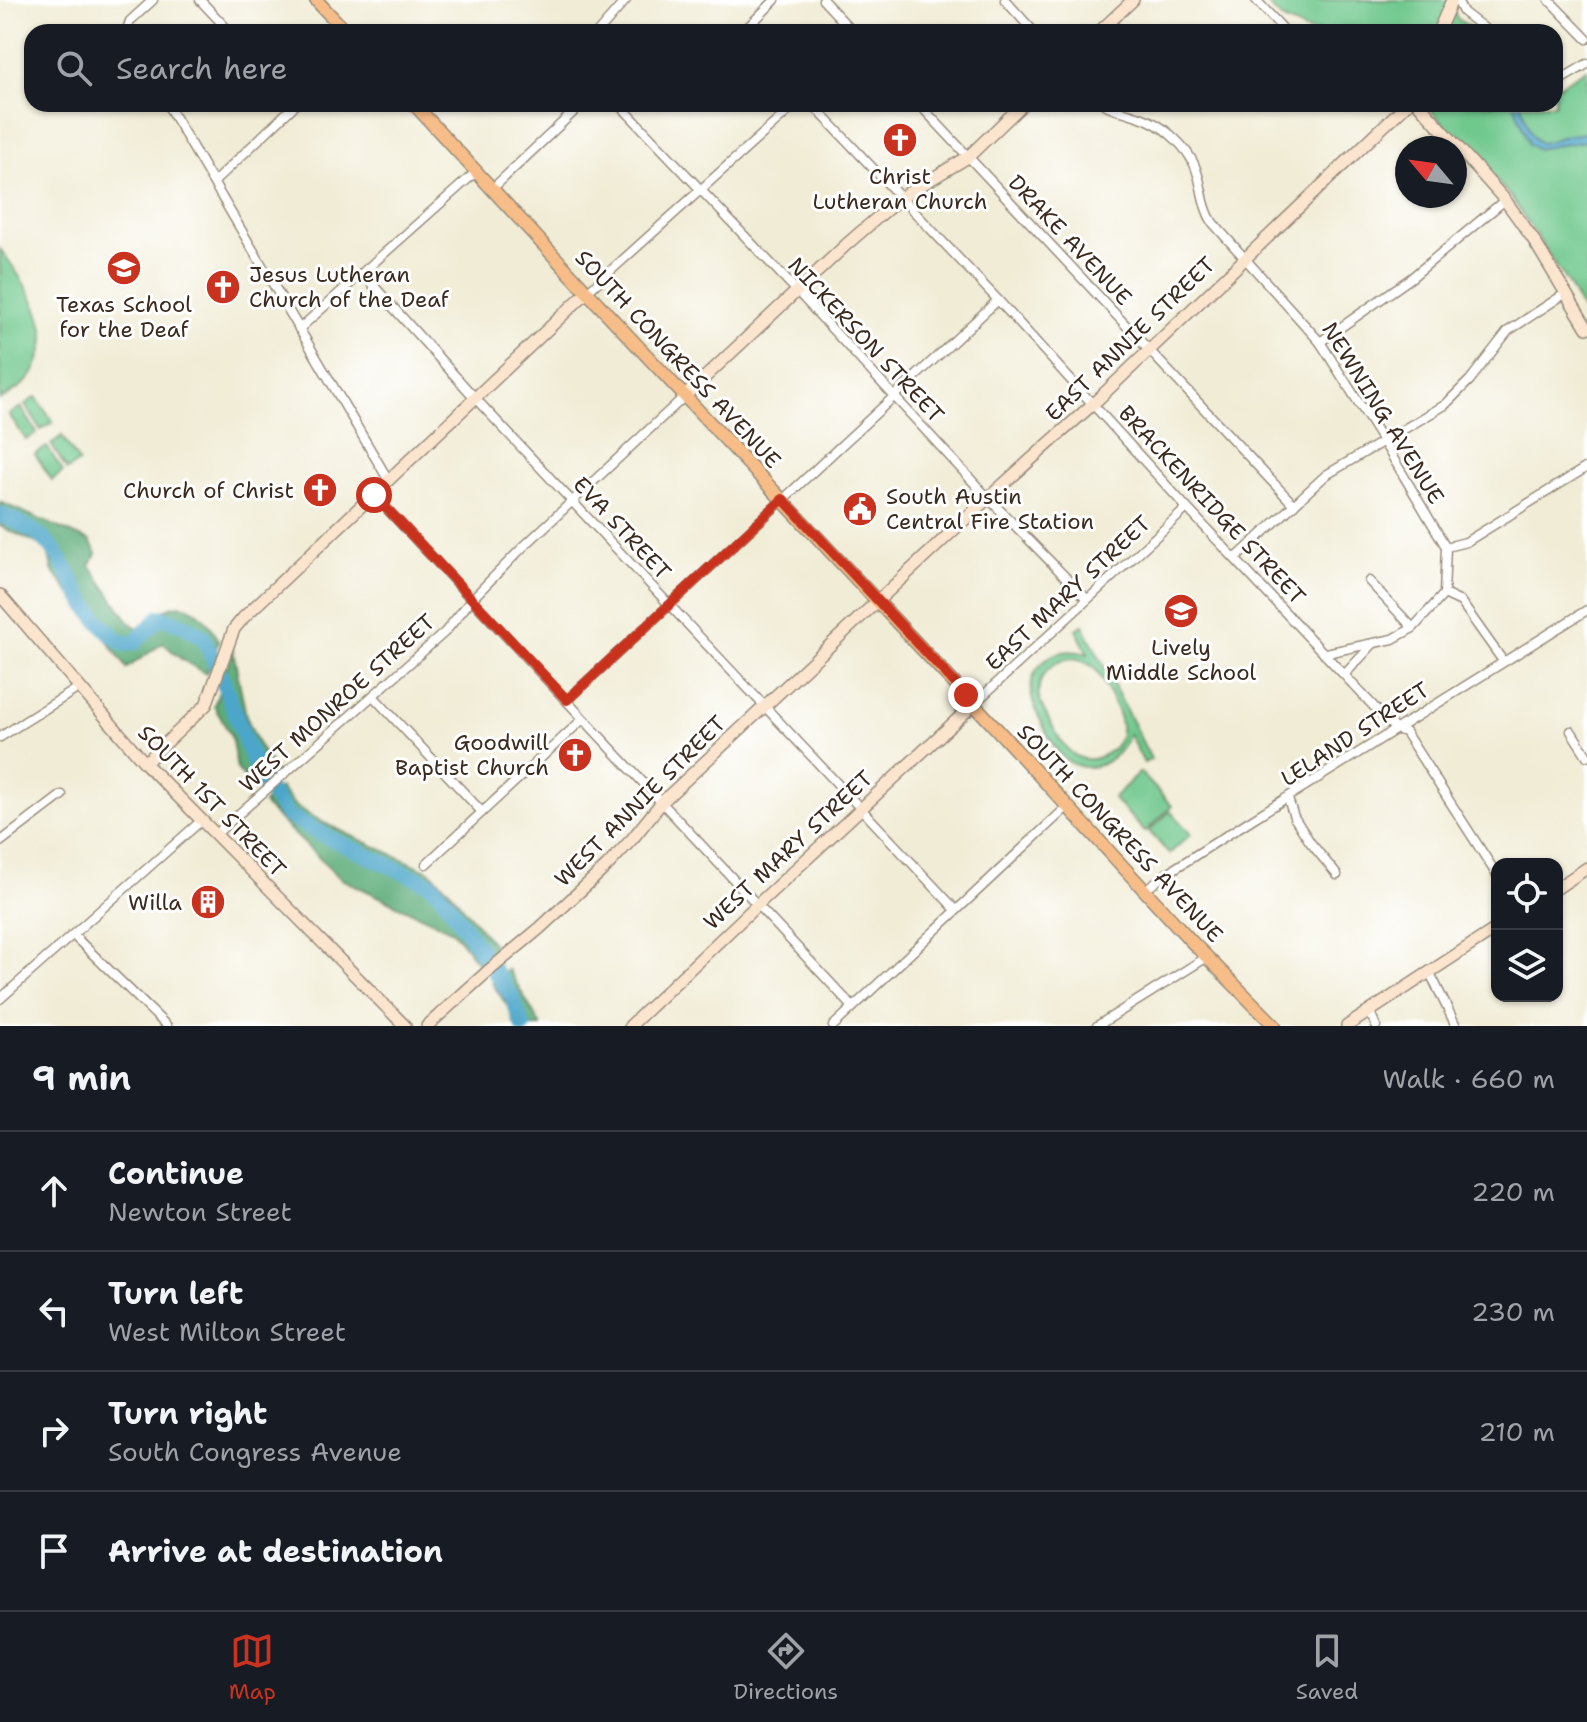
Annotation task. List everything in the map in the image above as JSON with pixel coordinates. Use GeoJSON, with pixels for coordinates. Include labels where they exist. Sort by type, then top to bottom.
{"type":"FeatureCollection","features":[{"type":"Feature","properties":{"kind":"main road"},"geometry":{"type":"LineString","coordinates":[[316,0],[338,24]]}},
{"type":"Feature","properties":{"kind":"main road","name":"SOUTH CONGRESS AVENUE"},"geometry":{"type":"LineString","coordinates":[[422,112],[1207,957],[1275,1026]]}},
{"type":"Feature","properties":{"kind":"street"},"geometry":{"type":"LineString","coordinates":[[129,24],[153,0]]}},
{"type":"Feature","properties":{"kind":"street"},"geometry":{"type":"LineString","coordinates":[[200,0],[222,24]]}},
{"type":"Feature","properties":{"kind":"street"},"geometry":{"type":"LineString","coordinates":[[605,24],[626,0]]}},
{"type":"Feature","properties":{"kind":"street"},"geometry":{"type":"LineString","coordinates":[[751,24],[775,0]]}},
{"type":"Feature","properties":{"kind":"street"},"geometry":{"type":"LineString","coordinates":[[823,0],[846,24]]}},
{"type":"Feature","properties":{"kind":"street"},"geometry":{"type":"LineString","coordinates":[[1005,0],[1027,24]]}},
{"type":"Feature","properties":{"kind":"street"},"geometry":{"type":"LineString","coordinates":[[1108,24],[1133,0]]}},
{"type":"Feature","properties":{"kind":"street"},"geometry":{"type":"LineString","coordinates":[[1256,0],[1278,24]]}},
{"type":"Feature","properties":{"kind":"street"},"geometry":{"type":"LineString","coordinates":[[1441,24],[1453,0],[1479,24]]}},
{"type":"Feature","properties":{"kind":"street"},"geometry":{"type":"LineString","coordinates":[[1549,0],[1587,39]]}},
{"type":"Feature","properties":{"kind":"street"},"geometry":{"type":"LineString","coordinates":[[1563,78],[1587,64]]}},
{"type":"Feature","properties":{"kind":"street"},"geometry":{"type":"LineString","coordinates":[[172,112],[389,481]]}},
{"type":"Feature","properties":{"kind":"street"},"geometry":{"type":"LineString","coordinates":[[214,182],[285,112]]}},
{"type":"Feature","properties":{"kind":"street"},"geometry":{"type":"LineString","coordinates":[[493,188],[574,112]]}},
{"type":"Feature","properties":{"kind":"street","name":"NICKERSON STREET"},"geometry":{"type":"LineString","coordinates":[[627,112],[988,498],[1087,599]]}},
{"type":"Feature","properties":{"kind":"street"},"geometry":{"type":"LineString","coordinates":[[145,763],[206,705],[234,629],[244,617],[587,292],[787,112]]}},
{"type":"Feature","properties":{"kind":"street","name":"BRACKENRIDGE STREET"},"geometry":{"type":"LineString","coordinates":[[819,112],[1395,729],[1405,732],[1491,866]]}},
{"type":"Feature","properties":{"kind":"street","name":"DRAKE AVENUE"},"geometry":{"type":"LineString","coordinates":[[926,112],[1294,505]]}},
{"type":"Feature","properties":{"kind":"street"},"geometry":{"type":"LineString","coordinates":[[686,395],[900,198],[968,157],[1015,112]]}},
{"type":"Feature","properties":{"kind":"street","name":"NEWNING AVENUE"},"geometry":{"type":"LineString","coordinates":[[1124,112],[1149,120],[1164,129],[1194,164],[1207,215],[1320,342],[1446,547]]}},
{"type":"Feature","properties":{"kind":"street","name":"EAST ANNIE STREET"},"geometry":{"type":"LineString","coordinates":[[878,601],[1093,404],[1399,112]]}},
{"type":"Feature","properties":{"kind":"street"},"geometry":{"type":"LineString","coordinates":[[1426,112],[1505,200],[1533,239],[1587,328]]}},
{"type":"Feature","properties":{"kind":"street"},"geometry":{"type":"LineString","coordinates":[[299,329],[477,171]]}},
{"type":"Feature","properties":{"kind":"street"},"geometry":{"type":"LineString","coordinates":[[1320,342],[1411,278],[1505,200]]}},
{"type":"Feature","properties":{"kind":"street","name":"EVA STREET"},"geometry":{"type":"LineString","coordinates":[[363,274],[475,398],[956,910]]}},
{"type":"Feature","properties":{"kind":"street"},"geometry":{"type":"LineString","coordinates":[[1236,558],[1326,475],[1445,405],[1470,380],[1508,331],[1566,293]]}},
{"type":"Feature","properties":{"kind":"street"},"geometry":{"type":"LineString","coordinates":[[567,700],[998,300]]}},
{"type":"Feature","properties":{"kind":"street","name":"WEST MONROE STREET"},"geometry":{"type":"LineString","coordinates":[[216,834],[445,632],[472,599],[572,500],[686,395]]}},
{"type":"Feature","properties":{"kind":"street"},"geometry":{"type":"LineString","coordinates":[[1326,653],[1393,639],[1413,628],[1444,594],[1446,547],[1466,542],[1587,467]]}},
{"type":"Feature","properties":{"kind":"street"},"geometry":{"type":"LineString","coordinates":[[374,495],[853,1007]]}},
{"type":"Feature","properties":{"kind":"street","name":"EAST MARY STREET"},"geometry":{"type":"LineString","coordinates":[[974,704],[1187,508]]}},
{"type":"Feature","properties":{"kind":"street"},"geometry":{"type":"LineString","coordinates":[[1369,581],[1413,628]]}},
{"type":"Feature","properties":{"kind":"street"},"geometry":{"type":"LineString","coordinates":[[1444,594],[1461,602],[1503,661]]}},
{"type":"Feature","properties":{"kind":"street","name":"SOUTH 1ST STREET"},"geometry":{"type":"LineString","coordinates":[[0,595],[145,763],[405,1026]]}},
{"type":"Feature","properties":{"kind":"street","name":"WEST ANNIE STREET"},"geometry":{"type":"LineString","coordinates":[[427,1026],[607,866],[662,802],[878,601]]}},
{"type":"Feature","properties":{"kind":"street","name":"LELAND STREET"},"geometry":{"type":"LineString","coordinates":[[1145,890],[1184,862],[1587,610]]}},
{"type":"Feature","properties":{"kind":"street"},"geometry":{"type":"LineString","coordinates":[[1345,674],[1373,644]]}},
{"type":"Feature","properties":{"kind":"street"},"geometry":{"type":"LineString","coordinates":[[0,737],[80,687]]}},
{"type":"Feature","properties":{"kind":"street"},"geometry":{"type":"LineString","coordinates":[[373,696],[482,812]]}},
{"type":"Feature","properties":{"kind":"street","name":"WEST MARY STREET"},"geometry":{"type":"LineString","coordinates":[[630,1026],[974,704]]}},
{"type":"Feature","properties":{"kind":"street"},"geometry":{"type":"LineString","coordinates":[[426,864],[583,719]]}},
{"type":"Feature","properties":{"kind":"street"},"geometry":{"type":"LineString","coordinates":[[1571,731],[1587,756]]}},
{"type":"Feature","properties":{"kind":"street"},"geometry":{"type":"LineString","coordinates":[[0,842],[62,795]]}},
{"type":"Feature","properties":{"kind":"street"},"geometry":{"type":"LineString","coordinates":[[1288,799],[1294,817],[1310,842],[1337,875]]}},
{"type":"Feature","properties":{"kind":"street"},"geometry":{"type":"LineString","coordinates":[[833,1026],[1068,806]]}},
{"type":"Feature","properties":{"kind":"street"},"geometry":{"type":"LineString","coordinates":[[0,999],[202,820]]}},
{"type":"Feature","properties":{"kind":"street"},"geometry":{"type":"LineString","coordinates":[[1563,884],[1587,868]]}},
{"type":"Feature","properties":{"kind":"street"},"geometry":{"type":"LineString","coordinates":[[1347,1026],[1494,930]]}},
{"type":"Feature","properties":{"kind":"street"},"geometry":{"type":"LineString","coordinates":[[73,935],[167,1026]]}},
{"type":"Feature","properties":{"kind":"street"},"geometry":{"type":"LineString","coordinates":[[1097,1026],[1207,957]]}},
{"type":"Feature","properties":{"kind":"street"},"geometry":{"type":"LineString","coordinates":[[1430,973],[1456,1026]]}},
{"type":"Feature","properties":{"kind":"street"},"geometry":{"type":"LineString","coordinates":[[1370,1012],[1376,1026]]}},
{"type":"Feature","properties":{"kind":"green space"},"geometry":{"type":"Polygon","coordinates":[[[1263,0],[1450,0],[1457,18],[1465,24],[1292,24],[1283,20],[1263,0]]]}},
{"type":"Feature","properties":{"kind":"green space"},"geometry":{"type":"Polygon","coordinates":[[[1587,69],[1587,319],[1568,284],[1510,196],[1467,149],[1467,136],[1455,136],[1432,112],[1563,112],[1563,83],[1587,69]]]}},
{"type":"Feature","properties":{"kind":"green space"},"geometry":{"type":"Polygon","coordinates":[[[0,249],[34,302],[44,337],[40,358],[30,378],[0,400],[0,249]]]}},
{"type":"Feature","properties":{"kind":"green space"},"geometry":{"type":"Polygon","coordinates":[[[36,397],[53,422],[41,430],[25,404],[36,397]]]}},
{"type":"Feature","properties":{"kind":"green space"},"geometry":{"type":"Polygon","coordinates":[[[21,407],[37,433],[26,440],[9,415],[21,407]]]}},
{"type":"Feature","properties":{"kind":"green space"},"geometry":{"type":"Polygon","coordinates":[[[62,436],[79,462],[67,470],[51,444],[62,436]]]}},
{"type":"Feature","properties":{"kind":"green space"},"geometry":{"type":"Polygon","coordinates":[[[47,447],[63,472],[52,480],[35,454],[47,447]]]}},
{"type":"Feature","properties":{"kind":"green space"},"geometry":{"type":"Polygon","coordinates":[[[0,502],[90,541],[97,554],[90,565],[130,623],[141,630],[171,607],[187,606],[200,615],[219,641],[206,674],[181,659],[163,643],[127,668],[53,572],[47,548],[0,526],[0,502]]]}},
{"type":"Feature","properties":{"kind":"green space"},"geometry":{"type":"Polygon","coordinates":[[[1083,625],[1151,759],[1144,763],[1129,734],[1118,752],[1103,764],[1085,767],[1075,764],[1059,753],[1042,724],[1032,695],[1033,676],[1038,667],[1057,653],[1072,651],[1088,654],[1076,629],[1083,625]],[[1072,659],[1058,663],[1047,671],[1040,682],[1039,697],[1066,747],[1078,757],[1094,759],[1104,755],[1119,741],[1121,724],[1098,673],[1089,664],[1072,659]]]}},
{"type":"Feature","properties":{"kind":"green space"},"geometry":{"type":"Polygon","coordinates":[[[233,650],[246,716],[275,772],[254,790],[237,769],[231,736],[214,706],[233,650]]]}},
{"type":"Feature","properties":{"kind":"green space"},"geometry":{"type":"Polygon","coordinates":[[[1140,772],[1172,806],[1145,832],[1113,798],[1140,772]]]}},
{"type":"Feature","properties":{"kind":"green space"},"geometry":{"type":"Polygon","coordinates":[[[280,788],[294,805],[324,823],[431,872],[497,950],[480,966],[453,931],[341,879],[263,804],[280,788]]]}},
{"type":"Feature","properties":{"kind":"green space"},"geometry":{"type":"Polygon","coordinates":[[[1170,811],[1191,834],[1169,854],[1149,831],[1170,811]]]}},
{"type":"Feature","properties":{"kind":"green space"},"geometry":{"type":"Polygon","coordinates":[[[508,969],[541,1026],[515,1026],[510,1010],[492,983],[508,969]]]}},
{"type":"Feature","properties":{"kind":"water"},"geometry":{"type":"Polygon","coordinates":[[[1517,112],[1523,112],[1531,132],[1542,143],[1587,133],[1587,141],[1536,149],[1529,144],[1517,112]]]}},
{"type":"Feature","properties":{"kind":"waterway"},"geometry":{"type":"LineString","coordinates":[[0,515],[26,527],[49,544],[93,614],[124,644],[134,643],[160,617],[202,636],[219,671],[259,777],[287,815],[327,837],[432,885],[512,997],[523,1026]]}},
{"type":"Feature","properties":{"kind":"place","name":"Christ Lutheran Church"},"geometry":{"type":"Point","coordinates":[900,140]}},
{"type":"Feature","properties":{"kind":"place","name":"Texas School for the Deaf"},"geometry":{"type":"Point","coordinates":[124,268]}},
{"type":"Feature","properties":{"kind":"place","name":"Jesus Lutheran Church of the Deaf"},"geometry":{"type":"Point","coordinates":[223,287]}},
{"type":"Feature","properties":{"kind":"place","name":"Church of Christ"},"geometry":{"type":"Point","coordinates":[320,490]}},
{"type":"Feature","properties":{"kind":"place","name":"South Austin Central Fire Station"},"geometry":{"type":"Point","coordinates":[860,509]}},
{"type":"Feature","properties":{"kind":"place","name":"Lively Middle School"},"geometry":{"type":"Point","coordinates":[1181,611]}},
{"type":"Feature","properties":{"kind":"place","name":"Goodwill Baptist Church"},"geometry":{"type":"Point","coordinates":[575,755]}},
{"type":"Feature","properties":{"kind":"place","name":"Willa"},"geometry":{"type":"Point","coordinates":[208,902]}},
{"type":"Feature","properties":{"kind":"route"},"geometry":{"type":"LineString","coordinates":[[374,495],[567,700],[783,499],[966,695]]}}]}
